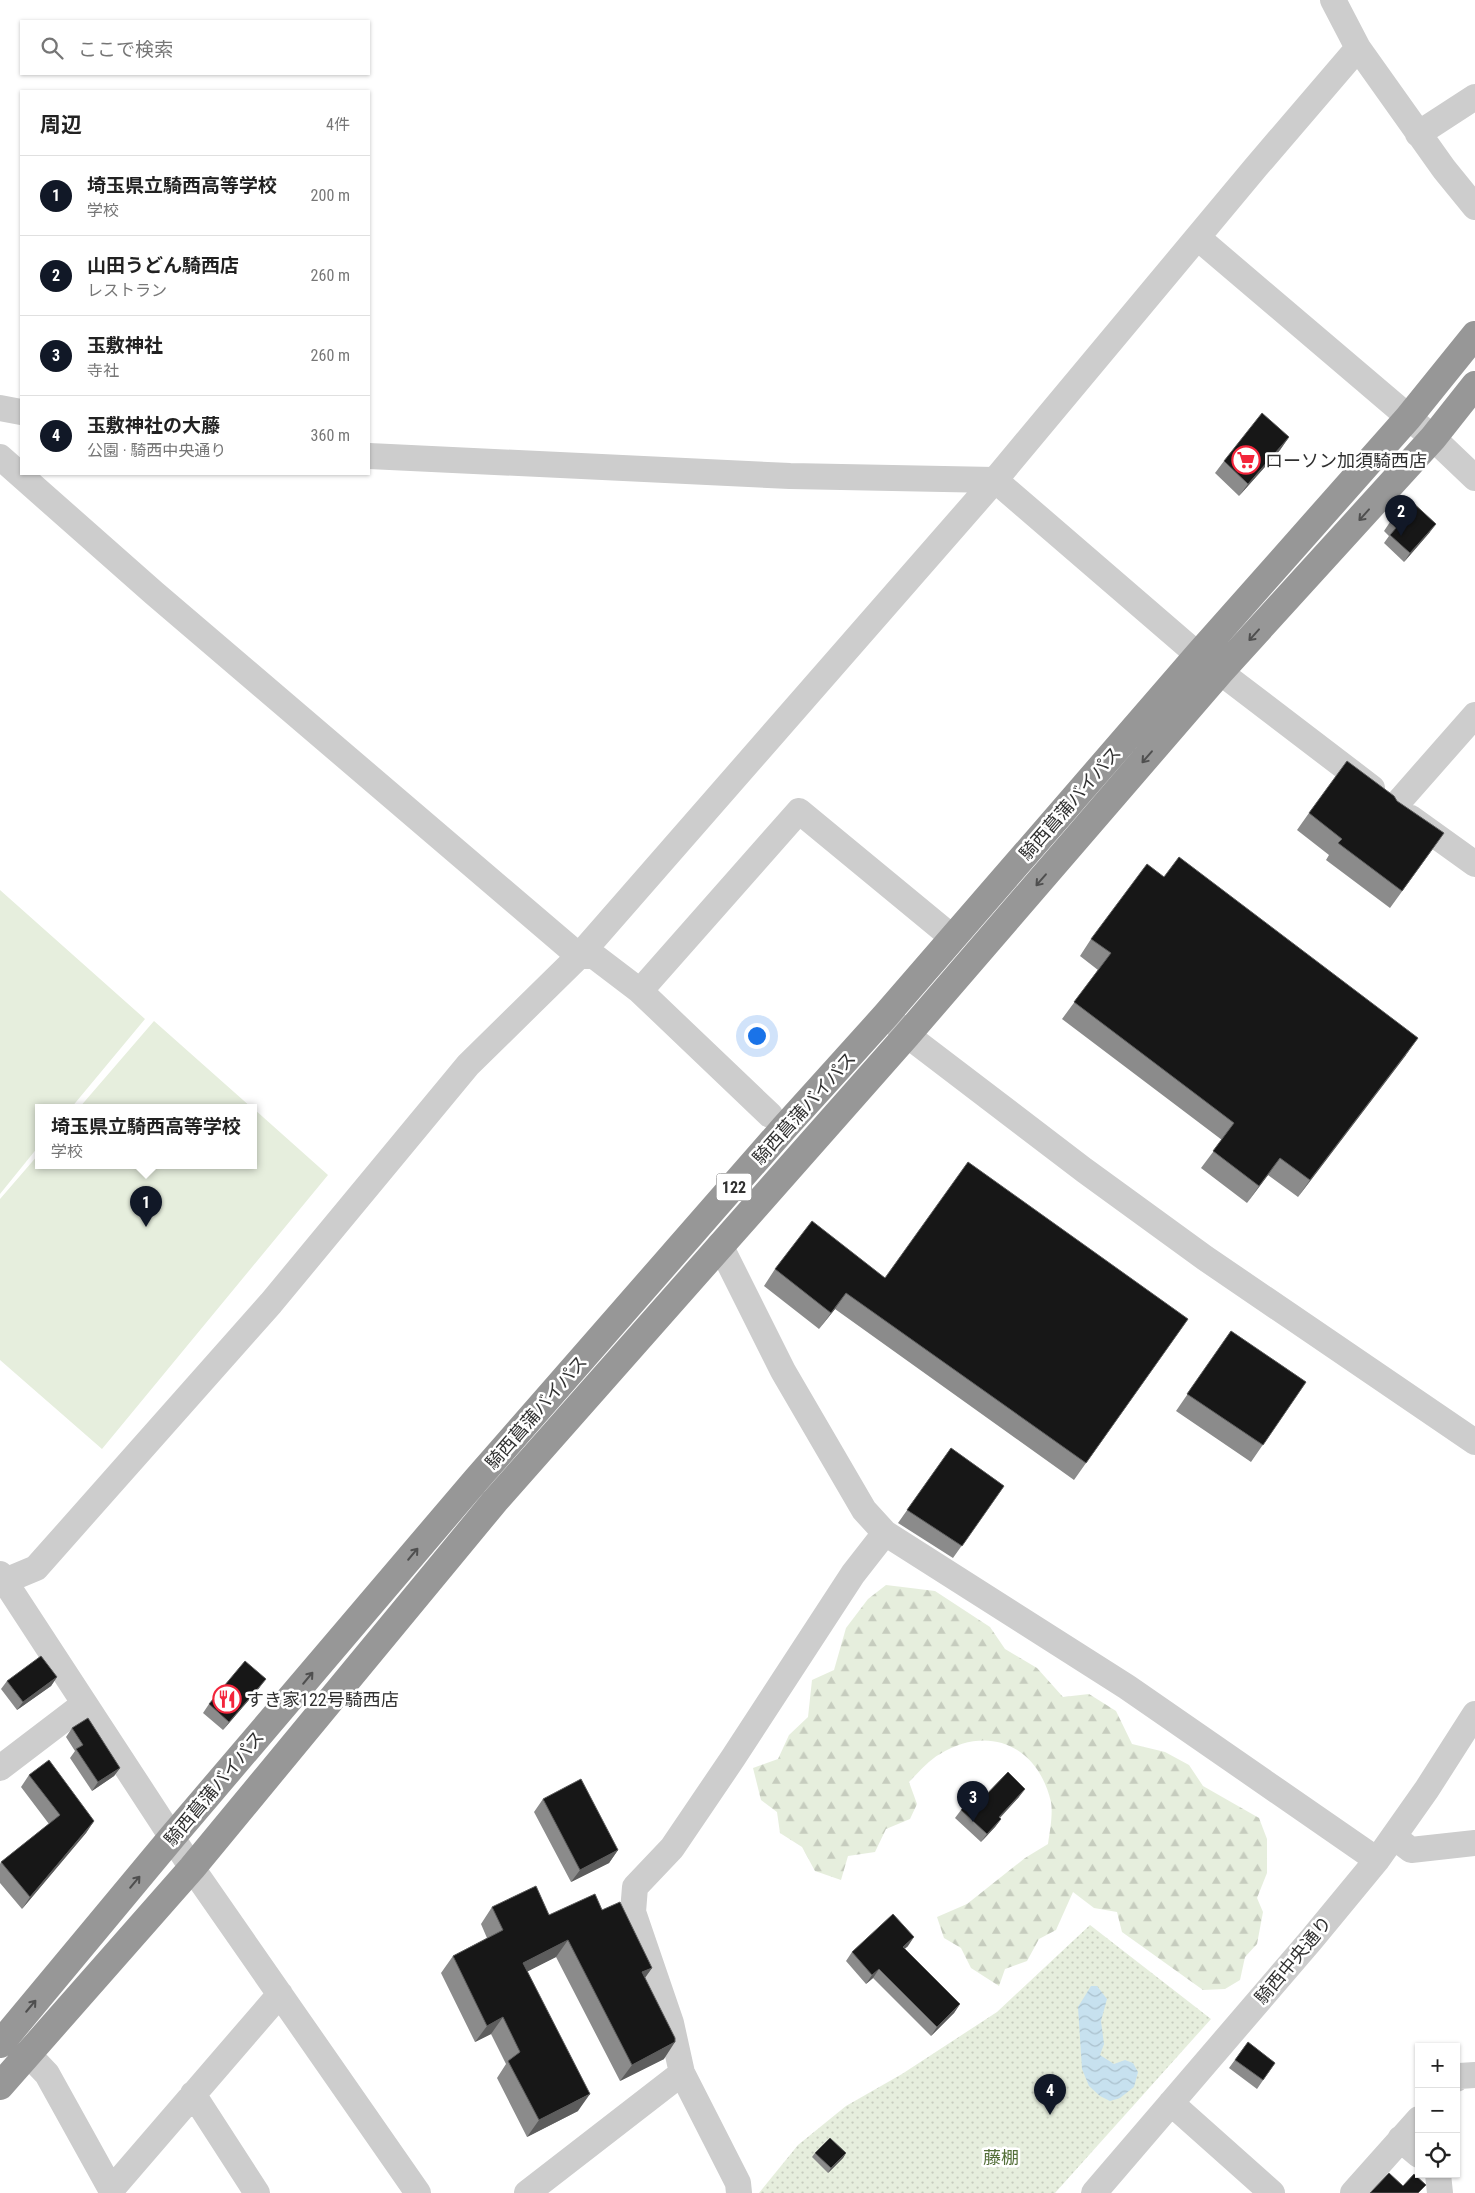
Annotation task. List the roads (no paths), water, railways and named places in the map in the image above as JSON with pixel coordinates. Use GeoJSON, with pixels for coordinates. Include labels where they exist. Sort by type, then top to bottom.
{"type":"FeatureCollection","features":[{"type":"Feature","properties":{"kind":"highway","name":"騎西菖蒲バイパス"},"geometry":{"type":"LineString","coordinates":[[0,2044],[173,1836],[476,1480],[784,1128],[886,1015],[1198,654],[1408,418],[1475,335]]}},
{"type":"Feature","properties":{"kind":"highway","name":"騎西菖蒲バイパス"},"geometry":{"type":"LineString","coordinates":[[0,2086],[192,1868],[495,1502],[907,1034],[1220,672],[1433,438],[1475,385]]}},
{"type":"Feature","properties":{"kind":"street"},"geometry":{"type":"LineString","coordinates":[[1333,0],[1358,48],[1418,134],[1475,207]]}},
{"type":"Feature","properties":{"kind":"street"},"geometry":{"type":"LineString","coordinates":[[418,2193],[192,1868],[173,1836],[2,1580],[36,1568],[271,1303],[468,1065],[579,956],[996,480],[1358,48]]}},
{"type":"Feature","properties":{"kind":"street"},"geometry":{"type":"LineString","coordinates":[[1418,134],[1475,97]]}},
{"type":"Feature","properties":{"kind":"street"},"geometry":{"type":"LineString","coordinates":[[1198,238],[1433,438],[1475,478]]}},
{"type":"Feature","properties":{"kind":"street"},"geometry":{"type":"LineString","coordinates":[[0,408],[20,412]]}},
{"type":"Feature","properties":{"kind":"street"},"geometry":{"type":"LineString","coordinates":[[370,456],[790,476],[996,480],[1198,654]]}},
{"type":"Feature","properties":{"kind":"street"},"geometry":{"type":"LineString","coordinates":[[0,458],[579,956],[594,956],[640,991],[770,1116]]}},
{"type":"Feature","properties":{"kind":"street"},"geometry":{"type":"LineString","coordinates":[[1220,672],[1395,806],[1475,864]]}},
{"type":"Feature","properties":{"kind":"street"},"geometry":{"type":"LineString","coordinates":[[1395,806],[1475,715]]}},
{"type":"Feature","properties":{"kind":"street"},"geometry":{"type":"LineString","coordinates":[[640,991],[799,811],[953,938]]}},
{"type":"Feature","properties":{"kind":"street"},"geometry":{"type":"LineString","coordinates":[[886,1015],[907,1034],[1084,1170],[1205,1258],[1475,1442]]}},
{"type":"Feature","properties":{"kind":"street"},"geometry":{"type":"LineString","coordinates":[[720,1245],[783,1371],[864,1510],[885,1534],[1127,1687],[1377,1860]]}},
{"type":"Feature","properties":{"kind":"street"},"geometry":{"type":"LineString","coordinates":[[739,2193],[738,2184],[682,2073],[671,2023],[633,1912],[635,1887],[672,1848],[853,1574],[885,1534]]}},
{"type":"Feature","properties":{"kind":"street"},"geometry":{"type":"LineString","coordinates":[[0,1768],[84,1704]]}},
{"type":"Feature","properties":{"kind":"street","name":"騎西中央通り"},"geometry":{"type":"LineString","coordinates":[[1094,2193],[1311,1940],[1377,1860],[1475,1714]]}},
{"type":"Feature","properties":{"kind":"street"},"geometry":{"type":"LineString","coordinates":[[1394,1837],[1410,1850],[1475,1843]]}},
{"type":"Feature","properties":{"kind":"street"},"geometry":{"type":"LineString","coordinates":[[28,2054],[47,2074],[112,2192],[193,2094],[280,1994]]}},
{"type":"Feature","properties":{"kind":"street"},"geometry":{"type":"LineString","coordinates":[[527,2193],[682,2073]]}},
{"type":"Feature","properties":{"kind":"street"},"geometry":{"type":"LineString","coordinates":[[1460,2076],[1475,2075]]}},
{"type":"Feature","properties":{"kind":"street"},"geometry":{"type":"LineString","coordinates":[[193,2094],[257,2193]]}},
{"type":"Feature","properties":{"kind":"street"},"geometry":{"type":"LineString","coordinates":[[1171,2103],[1272,2193]]}},
{"type":"Feature","properties":{"kind":"street"},"geometry":{"type":"LineString","coordinates":[[1353,2193],[1409,2147],[1415,2130]]}},
{"type":"Feature","properties":{"kind":"street"},"geometry":{"type":"LineString","coordinates":[[1438,2178],[1440,2193]]}},
{"type":"Feature","properties":{"kind":"water"},"geometry":{"type":"Polygon","coordinates":[[[1091,1986],[1097,1986],[1107,1999],[1101,2021],[1104,2044],[1100,2055],[1114,2064],[1125,2060],[1133,2063],[1138,2072],[1134,2087],[1120,2098],[1110,2101],[1100,2096],[1089,2086],[1082,2069],[1078,2007],[1091,1986]]]}},
{"type":"Feature","properties":{"kind":"place","name":"ローソン加須騎西店"},"geometry":{"type":"Point","coordinates":[1246,460]}},
{"type":"Feature","properties":{"kind":"place","name":"山田うどん騎西店"},"geometry":{"type":"Point","coordinates":[1401,536]}},
{"type":"Feature","properties":{"kind":"place","name":"埼玉県立騎西高等学校"},"geometry":{"type":"Point","coordinates":[146,1227]}},
{"type":"Feature","properties":{"kind":"place","name":"すき家122号騎西店"},"geometry":{"type":"Point","coordinates":[227,1699]}},
{"type":"Feature","properties":{"kind":"place","name":"玉敷神社"},"geometry":{"type":"Point","coordinates":[973,1822]}},
{"type":"Feature","properties":{"kind":"place","name":"玉敷神社の大藤"},"geometry":{"type":"Point","coordinates":[1050,2115]}},
{"type":"Feature","properties":{"kind":"park label","name":"藤棚"},"geometry":{"type":"Point","coordinates":[1001,2157]}}]}
